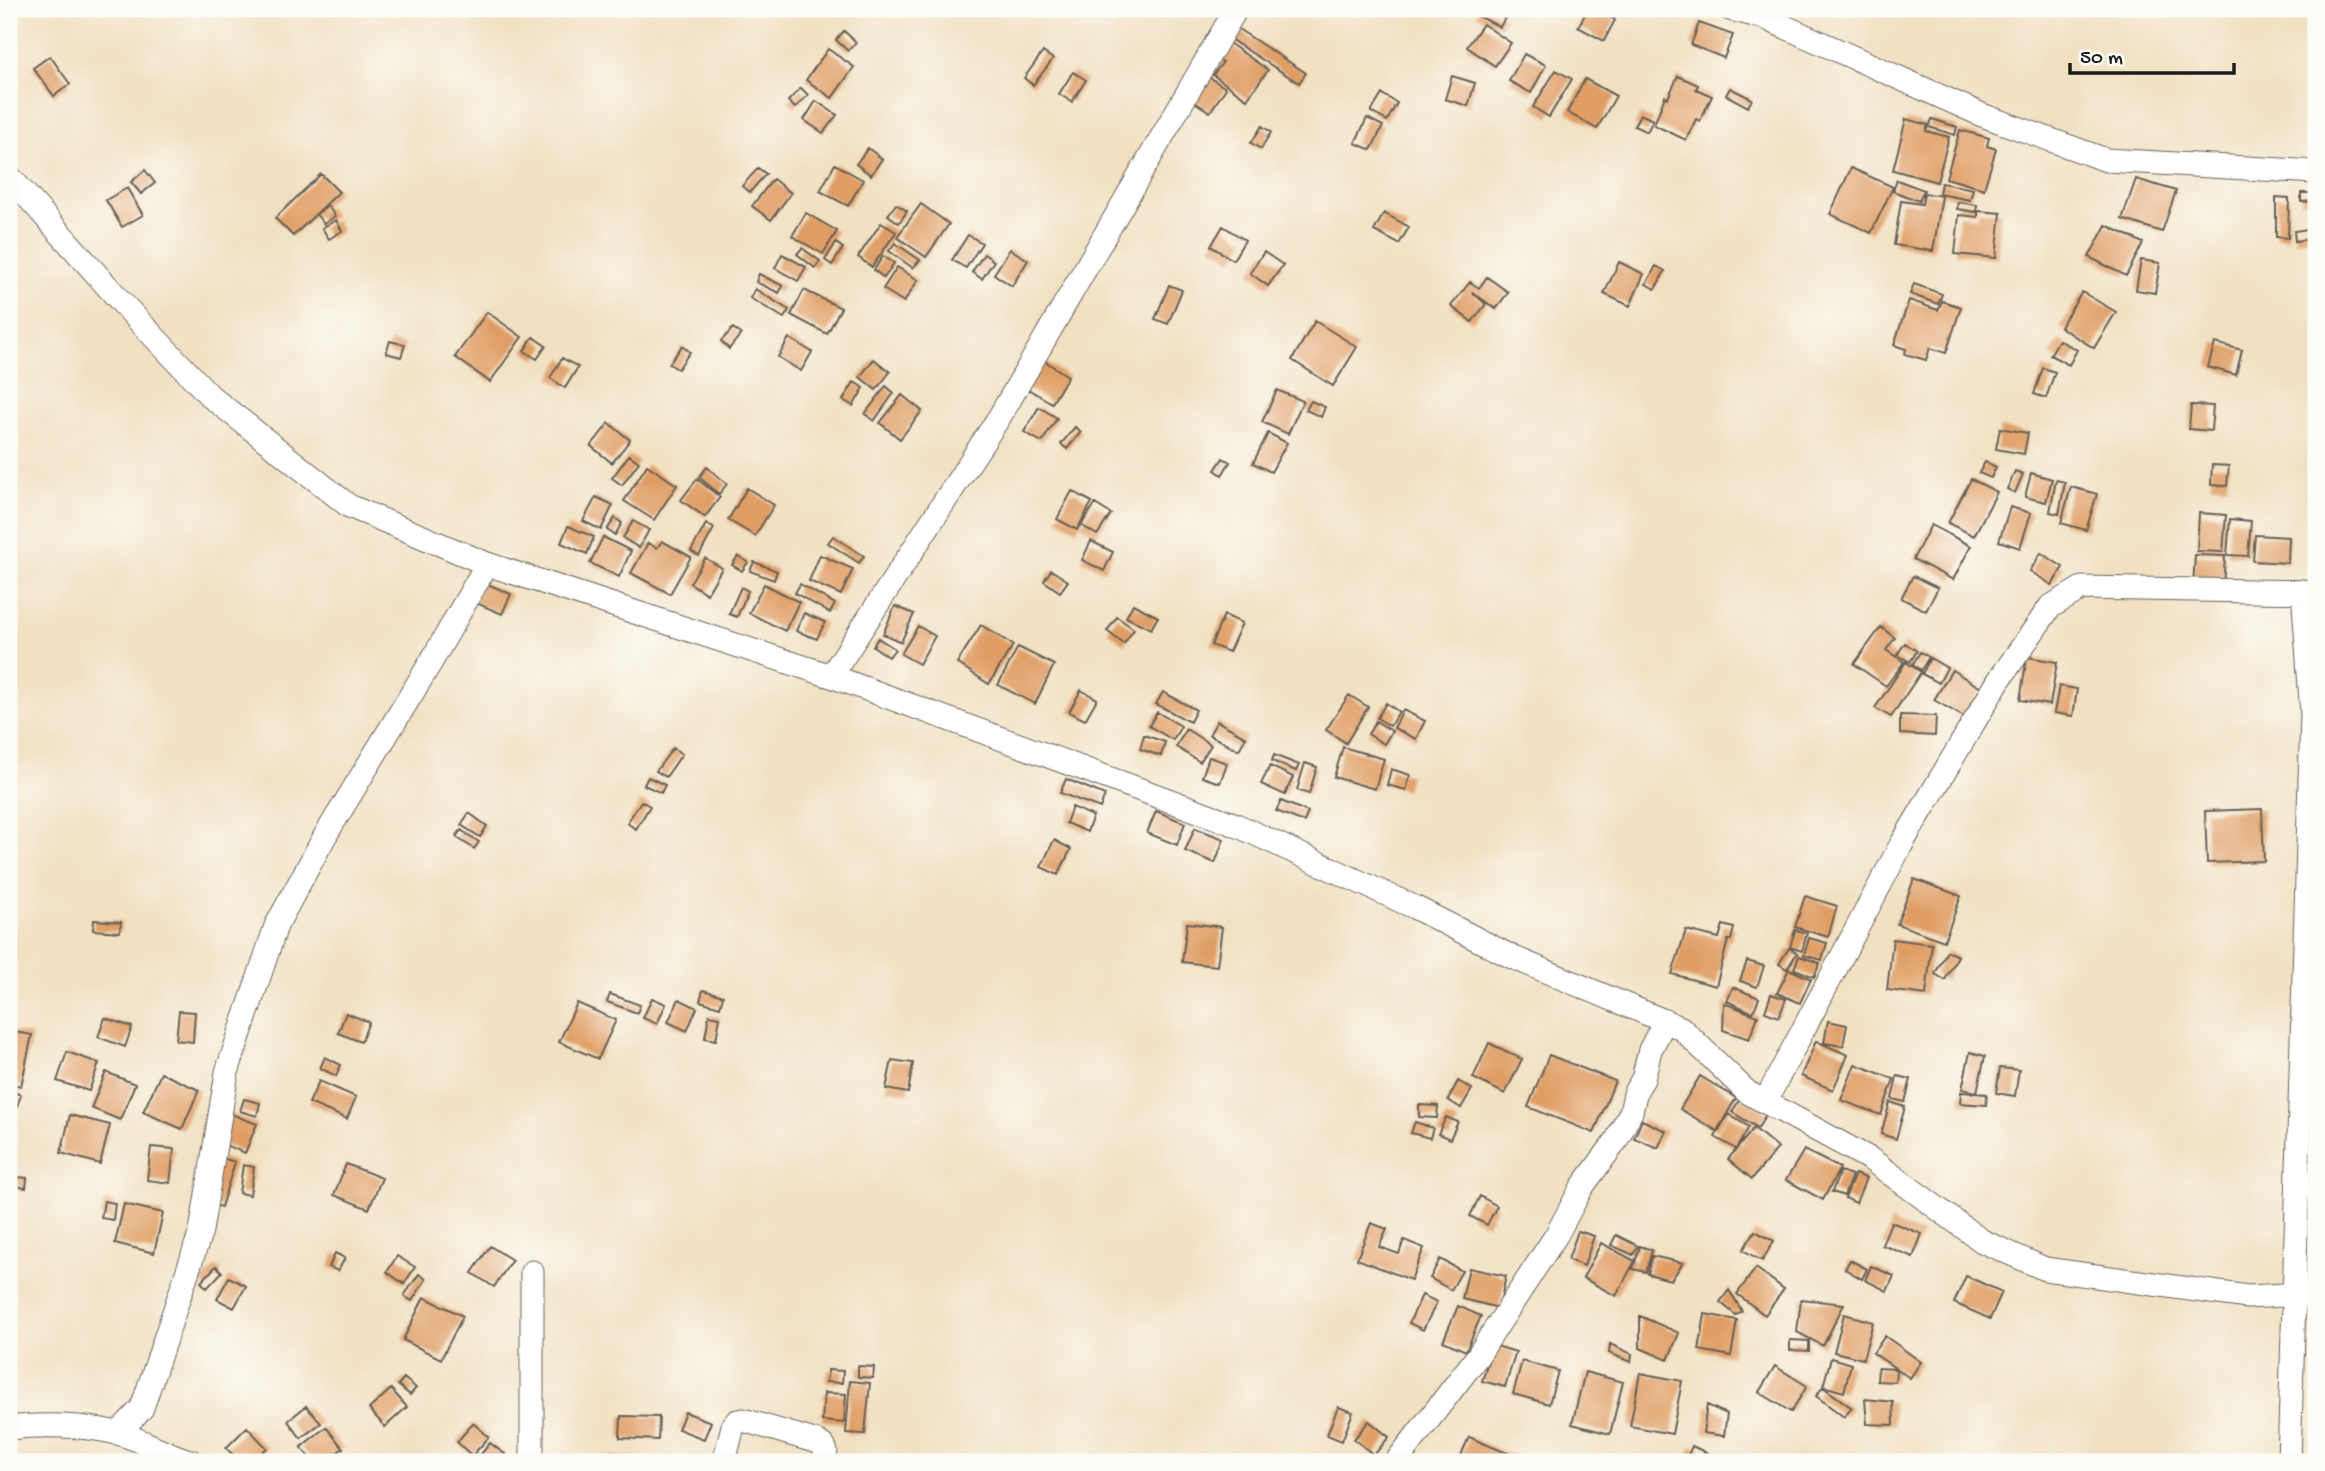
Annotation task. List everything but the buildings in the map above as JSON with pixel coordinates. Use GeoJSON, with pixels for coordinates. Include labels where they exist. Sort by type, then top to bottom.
{"type":"FeatureCollection","features":[{"type":"Feature","properties":{"kind":"street"},"geometry":{"type":"LineString","coordinates":[[831,676],[1000,416],[1236,9]]}},
{"type":"Feature","properties":{"kind":"street"},"geometry":{"type":"LineString","coordinates":[[1730,9],[1758,13],[1982,115],[2106,160],[2316,172]]}},
{"type":"Feature","properties":{"kind":"street"},"geometry":{"type":"LineString","coordinates":[[9,176],[124,305],[210,396],[349,506],[487,564],[831,676],[1237,825],[1414,907],[1512,957],[1681,1028],[1747,1092],[1870,1159],[1982,1241],[2045,1269],[2248,1297],[2305,1295]]}},
{"type":"Feature","properties":{"kind":"street"},"geometry":{"type":"LineString","coordinates":[[118,1433],[142,1408],[201,1231],[227,1072],[276,926],[325,836],[487,564]]}},
{"type":"Feature","properties":{"kind":"street"},"geometry":{"type":"LineString","coordinates":[[1766,1100],[1901,845],[1999,680],[2050,607],[2082,588],[2310,592],[2312,715],[2305,1295],[2289,1462]]}},
{"type":"Feature","properties":{"kind":"street"},"geometry":{"type":"LineString","coordinates":[[1396,1462],[1477,1357],[1557,1234],[1582,1187],[1616,1142],[1631,1112],[1650,1051],[1665,1021]]}},
{"type":"Feature","properties":{"kind":"street"},"geometry":{"type":"LineString","coordinates":[[532,1272],[532,1462]]}},
{"type":"Feature","properties":{"kind":"street"},"geometry":{"type":"LineString","coordinates":[[724,1462],[733,1426],[737,1421],[743,1420],[824,1446],[827,1452],[823,1462]]}},
{"type":"Feature","properties":{"kind":"street"},"geometry":{"type":"LineString","coordinates":[[9,1428],[42,1424],[118,1433],[181,1461]]}}]}
